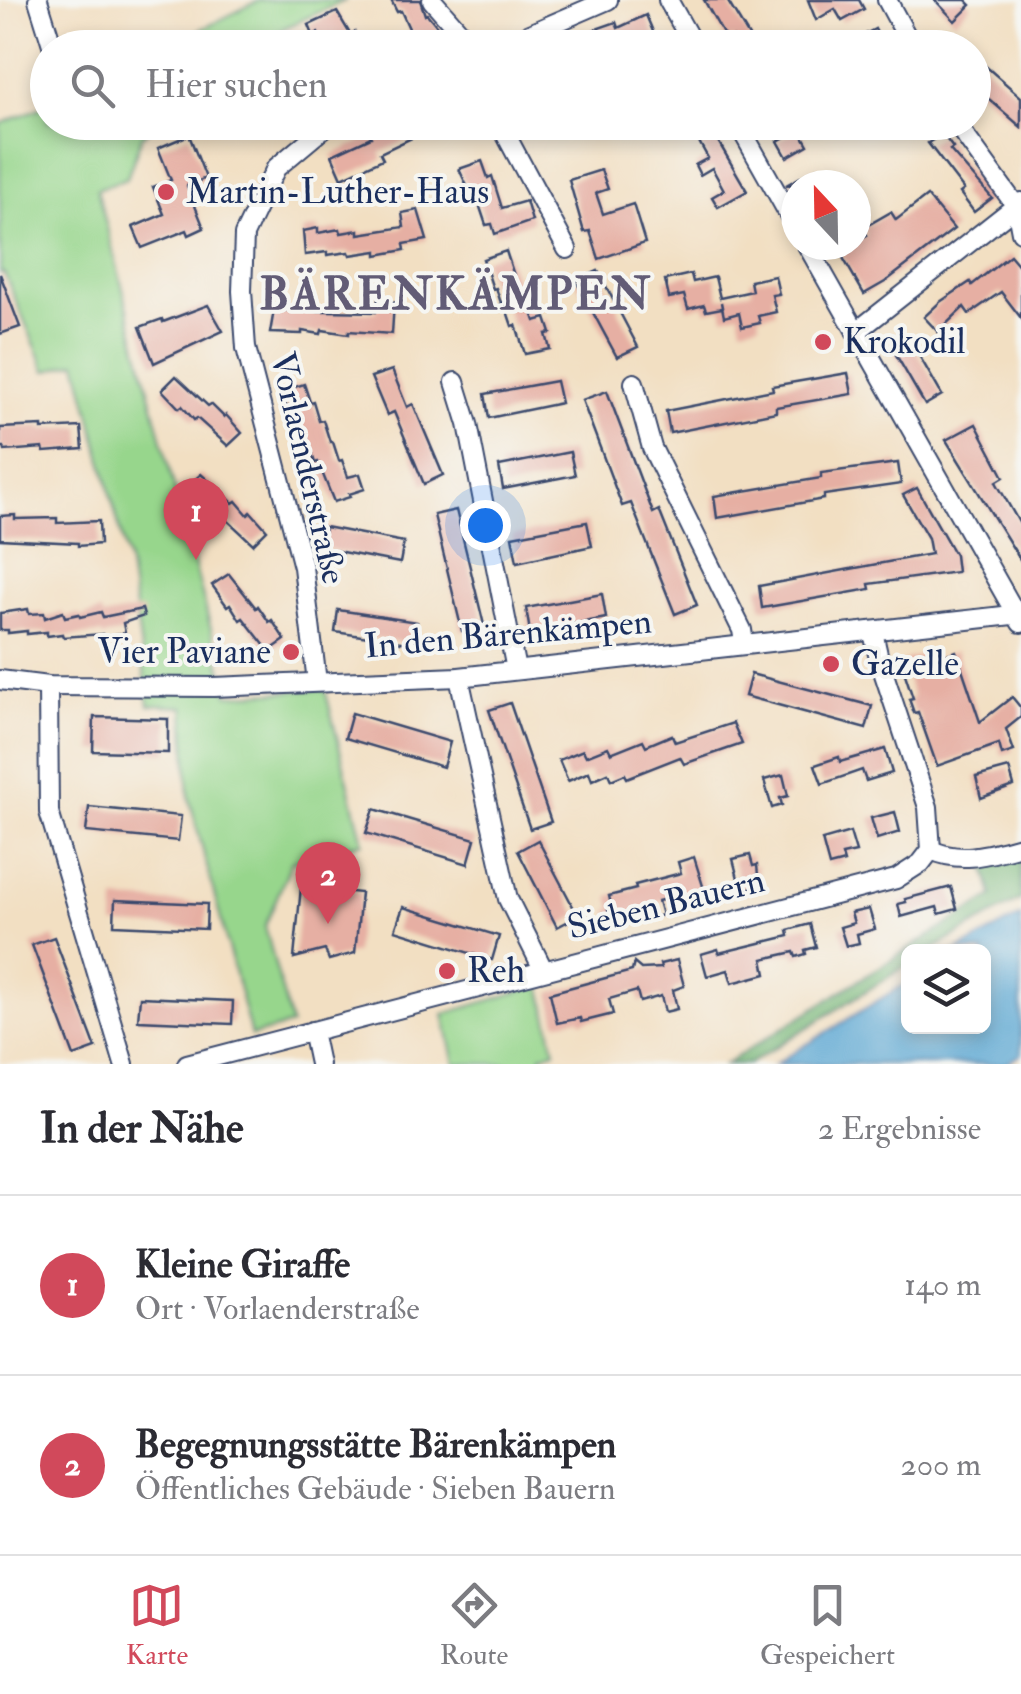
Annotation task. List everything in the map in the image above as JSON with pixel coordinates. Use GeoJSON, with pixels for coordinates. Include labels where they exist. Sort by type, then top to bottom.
{"type":"FeatureCollection","features":[{"type":"Feature","properties":{"kind":"street"},"geometry":{"type":"LineString","coordinates":[[38,0],[47,30]]}},
{"type":"Feature","properties":{"kind":"street"},"geometry":{"type":"LineString","coordinates":[[432,0],[458,30]]}},
{"type":"Feature","properties":{"kind":"street"},"geometry":{"type":"LineString","coordinates":[[539,30],[608,0]]}},
{"type":"Feature","properties":{"kind":"street"},"geometry":{"type":"LineString","coordinates":[[668,0],[685,30]]}},
{"type":"Feature","properties":{"kind":"street"},"geometry":{"type":"LineString","coordinates":[[887,0],[903,30]]}},
{"type":"Feature","properties":{"kind":"street","name":"Vorlaenderstraße"},"geometry":{"type":"LineString","coordinates":[[309,140],[276,168],[244,235],[242,316],[246,348],[303,566],[317,682]]}},
{"type":"Feature","properties":{"kind":"street"},"geometry":{"type":"LineString","coordinates":[[509,140],[567,249]]}},
{"type":"Feature","properties":{"kind":"street"},"geometry":{"type":"LineString","coordinates":[[747,140],[781,200]]}},
{"type":"Feature","properties":{"kind":"street"},"geometry":{"type":"LineString","coordinates":[[969,140],[1018,204],[1021,232]]}},
{"type":"Feature","properties":{"kind":"street"},"geometry":{"type":"LineString","coordinates":[[856,332],[1018,204]]}},
{"type":"Feature","properties":{"kind":"street"},"geometry":{"type":"LineString","coordinates":[[815,260],[1019,617]]}},
{"type":"Feature","properties":{"kind":"street"},"geometry":{"type":"LineString","coordinates":[[456,382],[468,424],[516,670]]}},
{"type":"Feature","properties":{"kind":"street"},"geometry":{"type":"LineString","coordinates":[[634,384],[652,448],[742,630],[744,643]]}},
{"type":"Feature","properties":{"kind":"street","name":"In den Bärenkämpen"},"geometry":{"type":"LineString","coordinates":[[0,680],[48,686],[214,687],[459,677],[744,643],[1019,617]]}},
{"type":"Feature","properties":{"kind":"street"},"geometry":{"type":"LineString","coordinates":[[873,632],[928,808],[931,850],[957,858],[980,857],[1021,846]]}},
{"type":"Feature","properties":{"kind":"street"},"geometry":{"type":"LineString","coordinates":[[459,677],[508,899],[543,969]]}},
{"type":"Feature","properties":{"kind":"street"},"geometry":{"type":"LineString","coordinates":[[48,686],[48,812],[124,1064]]}},
{"type":"Feature","properties":{"kind":"street","name":"Sieben Bauern"},"geometry":{"type":"LineString","coordinates":[[187,1064],[896,879],[921,863],[931,850]]}},
{"type":"Feature","properties":{"kind":"street"},"geometry":{"type":"LineString","coordinates":[[312,1030],[319,1064]]}},
{"type":"Feature","properties":{"kind":"green space"},"geometry":{"type":"Polygon","coordinates":[[[260,0],[346,0],[282,30],[200,30],[260,0]]]}},
{"type":"Feature","properties":{"kind":"green space"},"geometry":{"type":"Polygon","coordinates":[[[30,112],[30,140],[141,140],[127,178],[97,189],[228,695],[325,689],[363,842],[292,861],[265,926],[291,1025],[251,1036],[189,797],[184,707],[149,705],[129,566],[77,362],[46,371],[4,273],[0,273],[0,124],[30,112]]]}},
{"type":"Feature","properties":{"kind":"green space"},"geometry":{"type":"Polygon","coordinates":[[[1021,858],[1021,899],[942,944],[916,944],[993,896],[985,867],[1021,858]]]}},
{"type":"Feature","properties":{"kind":"green space"},"geometry":{"type":"Polygon","coordinates":[[[901,954],[901,969],[749,1064],[725,1064],[901,954]]]}},
{"type":"Feature","properties":{"kind":"green space"},"geometry":{"type":"Polygon","coordinates":[[[541,985],[555,1051],[541,1055],[543,1064],[455,1064],[444,1014],[541,985]]]}},
{"type":"Feature","properties":{"kind":"water"},"geometry":{"type":"Polygon","coordinates":[[[1021,916],[1021,1055],[1006,1064],[775,1064],[901,986],[901,1034],[991,1034],[991,944],[970,944],[1021,916]]]}},
{"type":"Feature","properties":{"kind":"building"},"geometry":{"type":"Polygon","coordinates":[[[391,0],[420,0],[425,15],[440,30],[410,30],[401,11],[397,12],[391,0]]]}},
{"type":"Feature","properties":{"kind":"building"},"geometry":{"type":"Polygon","coordinates":[[[704,0],[727,0],[745,30],[721,30],[704,0]]]}},
{"type":"Feature","properties":{"kind":"building"},"geometry":{"type":"Polygon","coordinates":[[[808,0],[859,0],[864,9],[842,21],[835,9],[816,20],[808,0]]]}},
{"type":"Feature","properties":{"kind":"building"},"geometry":{"type":"Polygon","coordinates":[[[935,0],[966,0],[971,5],[955,21],[935,0]]]}},
{"type":"Feature","properties":{"kind":"building"},"geometry":{"type":"Polygon","coordinates":[[[337,12],[348,30],[311,30],[309,25],[337,12]]]}},
{"type":"Feature","properties":{"kind":"building"},"geometry":{"type":"Polygon","coordinates":[[[646,15],[652,30],[593,30],[616,22],[618,28],[646,15]]]}},
{"type":"Feature","properties":{"kind":"building"},"geometry":{"type":"Polygon","coordinates":[[[991,71],[1021,97],[1021,127],[991,101],[991,71]]]}},
{"type":"Feature","properties":{"kind":"building","name":"Martin-Luther-Haus"},"geometry":{"type":"Polygon","coordinates":[[[177,140],[191,140],[206,178],[187,186],[204,228],[189,235],[187,230],[142,248],[133,227],[164,214],[153,187],[171,180],[158,148],[177,140]]]}},
{"type":"Feature","properties":{"kind":"building"},"geometry":{"type":"Polygon","coordinates":[[[364,140],[407,140],[380,153],[383,159],[342,178],[332,155],[364,140]]]}},
{"type":"Feature","properties":{"kind":"building"},"geometry":{"type":"Polygon","coordinates":[[[698,140],[717,140],[747,191],[718,207],[712,197],[724,190],[712,168],[700,175],[695,165],[708,158],[698,140]]]}},
{"type":"Feature","properties":{"kind":"building"},"geometry":{"type":"Polygon","coordinates":[[[805,140],[808,145],[787,157],[778,141],[805,140]]]}},
{"type":"Feature","properties":{"kind":"building"},"geometry":{"type":"Polygon","coordinates":[[[947,140],[953,148],[950,150],[992,198],[974,212],[960,193],[964,190],[928,143],[947,140]]]}},
{"type":"Feature","properties":{"kind":"building"},"geometry":{"type":"Polygon","coordinates":[[[482,161],[488,178],[492,176],[502,208],[526,201],[532,221],[495,234],[492,224],[486,225],[459,169],[482,161]]]}},
{"type":"Feature","properties":{"kind":"building"},"geometry":{"type":"Polygon","coordinates":[[[601,170],[608,189],[596,193],[603,214],[633,204],[645,243],[599,259],[590,231],[584,232],[569,180],[601,170]]]}},
{"type":"Feature","properties":{"kind":"building"},"geometry":{"type":"Polygon","coordinates":[[[927,196],[954,229],[864,294],[844,260],[871,260],[871,223],[891,212],[896,220],[927,196]]]}},
{"type":"Feature","properties":{"kind":"building"},"geometry":{"type":"Polygon","coordinates":[[[418,210],[427,240],[404,244],[405,250],[377,255],[377,251],[305,255],[303,231],[359,230],[359,234],[404,227],[402,213],[418,210]]]}},
{"type":"Feature","properties":{"kind":"building"},"geometry":{"type":"Polygon","coordinates":[[[506,251],[521,297],[526,295],[535,321],[546,318],[551,333],[546,334],[550,349],[525,354],[516,325],[512,326],[504,302],[493,289],[483,259],[506,251]]]}},
{"type":"Feature","properties":{"kind":"building"},"geometry":{"type":"Polygon","coordinates":[[[1010,255],[1021,268],[1021,318],[1001,292],[969,314],[964,307],[938,332],[924,317],[940,302],[970,282],[972,285],[1010,255]]]}},
{"type":"Feature","properties":{"kind":"building"},"geometry":{"type":"Polygon","coordinates":[[[598,271],[638,347],[617,357],[576,281],[598,271]]]}},
{"type":"Feature","properties":{"kind":"building"},"geometry":{"type":"Polygon","coordinates":[[[0,274],[20,327],[0,334],[0,274]]]}},
{"type":"Feature","properties":{"kind":"building"},"geometry":{"type":"Polygon","coordinates":[[[691,274],[693,282],[715,277],[720,298],[752,291],[750,281],[775,276],[779,294],[772,295],[776,312],[758,316],[760,323],[742,327],[739,313],[724,317],[721,302],[722,308],[706,311],[704,305],[688,309],[684,295],[669,298],[665,280],[691,274]]]}},
{"type":"Feature","properties":{"kind":"building"},"geometry":{"type":"Polygon","coordinates":[[[378,299],[394,302],[392,334],[322,330],[321,334],[270,333],[274,310],[376,312],[378,299]]]}},
{"type":"Feature","properties":{"kind":"building"},"geometry":{"type":"Polygon","coordinates":[[[208,305],[223,331],[154,363],[140,327],[208,305]]]}},
{"type":"Feature","properties":{"kind":"building"},"geometry":{"type":"Polygon","coordinates":[[[909,338],[942,395],[925,405],[892,348],[909,338]]]}},
{"type":"Feature","properties":{"kind":"building"},"geometry":{"type":"Polygon","coordinates":[[[392,370],[407,407],[413,404],[443,475],[424,484],[394,412],[387,415],[371,377],[392,370]]]}},
{"type":"Feature","properties":{"kind":"building"},"geometry":{"type":"Polygon","coordinates":[[[848,373],[852,394],[776,407],[776,412],[670,433],[666,411],[848,373]]]}},
{"type":"Feature","properties":{"kind":"building"},"geometry":{"type":"Polygon","coordinates":[[[176,376],[208,406],[211,404],[226,415],[242,433],[228,446],[182,406],[179,408],[162,390],[176,376]]]}},
{"type":"Feature","properties":{"kind":"building"},"geometry":{"type":"Polygon","coordinates":[[[556,381],[561,403],[489,418],[485,394],[556,381]]]}},
{"type":"Feature","properties":{"kind":"building"},"geometry":{"type":"Polygon","coordinates":[[[304,384],[348,477],[360,474],[365,489],[349,494],[350,497],[334,502],[307,437],[304,438],[290,406],[286,407],[282,391],[304,384]]]}},
{"type":"Feature","properties":{"kind":"building"},"geometry":{"type":"Polygon","coordinates":[[[607,391],[653,513],[659,510],[697,605],[675,614],[631,503],[622,506],[582,400],[607,391]]]}},
{"type":"Feature","properties":{"kind":"building"},"geometry":{"type":"Polygon","coordinates":[[[976,424],[1004,477],[996,482],[1021,526],[1021,561],[946,440],[976,424]]]}},
{"type":"Feature","properties":{"kind":"building"},"geometry":{"type":"Polygon","coordinates":[[[81,427],[83,449],[44,452],[43,448],[5,451],[0,447],[0,428],[81,427]]]}},
{"type":"Feature","properties":{"kind":"building"},"geometry":{"type":"Polygon","coordinates":[[[570,452],[575,475],[503,489],[499,466],[570,452]]]}},
{"type":"Feature","properties":{"kind":"building"},"geometry":{"type":"Polygon","coordinates":[[[898,463],[901,484],[824,495],[824,499],[717,518],[714,496],[821,478],[821,473],[898,463]]]}},
{"type":"Feature","properties":{"kind":"building"},"geometry":{"type":"Polygon","coordinates":[[[201,474],[248,515],[251,512],[267,530],[253,544],[222,515],[219,517],[207,504],[204,506],[187,487],[201,474]]]}},
{"type":"Feature","properties":{"kind":"building"},"geometry":{"type":"Polygon","coordinates":[[[917,488],[955,555],[957,572],[869,584],[870,589],[762,608],[759,586],[931,554],[928,538],[903,495],[917,488]]]}},
{"type":"Feature","properties":{"kind":"building"},"geometry":{"type":"Polygon","coordinates":[[[456,510],[484,625],[462,631],[434,515],[456,510]]]}},
{"type":"Feature","properties":{"kind":"building"},"geometry":{"type":"Polygon","coordinates":[[[15,515],[15,519],[57,518],[57,523],[99,521],[100,544],[78,546],[0,539],[0,516],[15,515]]]}},
{"type":"Feature","properties":{"kind":"building"},"geometry":{"type":"Polygon","coordinates":[[[587,522],[592,546],[517,562],[512,536],[587,522]]]}},
{"type":"Feature","properties":{"kind":"building"},"geometry":{"type":"Polygon","coordinates":[[[325,527],[404,542],[400,563],[321,548],[325,527]]]}},
{"type":"Feature","properties":{"kind":"building"},"geometry":{"type":"Polygon","coordinates":[[[229,574],[269,622],[272,620],[285,640],[269,651],[212,585],[229,574]]]}},
{"type":"Feature","properties":{"kind":"building"},"geometry":{"type":"Polygon","coordinates":[[[602,594],[606,618],[530,632],[526,608],[602,594]]]}},
{"type":"Feature","properties":{"kind":"building"},"geometry":{"type":"Polygon","coordinates":[[[28,609],[29,614],[44,613],[45,618],[63,612],[65,617],[80,617],[101,612],[103,617],[142,609],[144,616],[123,623],[125,633],[102,637],[0,630],[0,613],[28,609]]]}},
{"type":"Feature","properties":{"kind":"building"},"geometry":{"type":"Polygon","coordinates":[[[338,610],[417,622],[414,644],[335,632],[338,610]]]}},
{"type":"Feature","properties":{"kind":"building"},"geometry":{"type":"Polygon","coordinates":[[[956,651],[980,722],[1012,697],[1021,708],[1021,717],[1006,729],[1014,751],[1002,755],[999,744],[937,766],[918,712],[914,713],[909,699],[913,698],[901,662],[928,652],[931,660],[956,651]]]}},
{"type":"Feature","properties":{"kind":"building"},"geometry":{"type":"Polygon","coordinates":[[[751,674],[872,706],[866,729],[745,696],[751,674]]]}},
{"type":"Feature","properties":{"kind":"building"},"geometry":{"type":"Polygon","coordinates":[[[510,703],[551,822],[530,829],[489,710],[510,703]]]}},
{"type":"Feature","properties":{"kind":"building"},"geometry":{"type":"Polygon","coordinates":[[[352,713],[450,742],[443,767],[345,738],[352,713]]]}},
{"type":"Feature","properties":{"kind":"building"},"geometry":{"type":"Polygon","coordinates":[[[94,717],[168,719],[168,753],[93,751],[94,717]]]}},
{"type":"Feature","properties":{"kind":"building"},"geometry":{"type":"Polygon","coordinates":[[[733,723],[742,744],[684,764],[680,757],[627,778],[625,774],[611,780],[608,773],[592,780],[589,772],[568,781],[559,760],[583,750],[586,756],[608,747],[611,753],[643,740],[646,746],[672,735],[675,742],[733,723]]]}},
{"type":"Feature","properties":{"kind":"building"},"geometry":{"type":"Polygon","coordinates":[[[885,749],[892,773],[866,781],[862,770],[822,784],[815,765],[885,749]]]}},
{"type":"Feature","properties":{"kind":"building"},"geometry":{"type":"Polygon","coordinates":[[[1009,768],[1014,786],[981,798],[976,777],[1009,768]]]}},
{"type":"Feature","properties":{"kind":"building"},"geometry":{"type":"Polygon","coordinates":[[[783,775],[788,796],[780,798],[782,805],[772,808],[764,780],[783,775]]]}},
{"type":"Feature","properties":{"kind":"building"},"geometry":{"type":"Polygon","coordinates":[[[89,807],[181,816],[178,841],[86,832],[89,807]]]}},
{"type":"Feature","properties":{"kind":"building"},"geometry":{"type":"Polygon","coordinates":[[[374,809],[475,839],[468,864],[366,833],[374,809]]]}},
{"type":"Feature","properties":{"kind":"building"},"geometry":{"type":"Polygon","coordinates":[[[895,812],[900,832],[877,839],[871,818],[895,812]]]}},
{"type":"Feature","properties":{"kind":"building"},"geometry":{"type":"Polygon","coordinates":[[[850,832],[856,852],[842,855],[844,862],[829,866],[822,840],[850,832]]]}},
{"type":"Feature","properties":{"kind":"building"},"geometry":{"type":"Polygon","coordinates":[[[538,840],[578,916],[557,927],[518,851],[538,840]]]}},
{"type":"Feature","properties":{"kind":"building"},"geometry":{"type":"Polygon","coordinates":[[[750,855],[753,866],[757,865],[759,886],[741,890],[733,859],[750,855]]]}},
{"type":"Feature","properties":{"kind":"building"},"geometry":{"type":"Polygon","coordinates":[[[694,857],[707,899],[689,904],[686,894],[658,901],[662,915],[613,928],[609,896],[681,873],[678,862],[694,857]]]}},
{"type":"Feature","properties":{"kind":"building"},"geometry":{"type":"Polygon","coordinates":[[[301,887],[361,893],[355,953],[329,960],[325,950],[294,958],[301,887]]]}},
{"type":"Feature","properties":{"kind":"building"},"geometry":{"type":"Polygon","coordinates":[[[951,887],[957,909],[939,914],[937,907],[901,917],[898,904],[906,902],[905,899],[951,887]]]}},
{"type":"Feature","properties":{"kind":"building"},"geometry":{"type":"Polygon","coordinates":[[[115,900],[207,904],[206,929],[114,925],[115,900]]]}},
{"type":"Feature","properties":{"kind":"building"},"geometry":{"type":"Polygon","coordinates":[[[403,907],[499,936],[492,960],[395,930],[403,907]]]}},
{"type":"Feature","properties":{"kind":"building"},"geometry":{"type":"Polygon","coordinates":[[[869,909],[875,929],[857,934],[859,943],[846,946],[840,927],[854,923],[851,913],[869,909]]]}},
{"type":"Feature","properties":{"kind":"building"},"geometry":{"type":"Polygon","coordinates":[[[810,924],[816,947],[805,950],[806,954],[796,957],[794,952],[763,959],[766,974],[732,983],[728,970],[707,976],[701,954],[789,936],[788,930],[810,924]]]}},
{"type":"Feature","properties":{"kind":"building"},"geometry":{"type":"Polygon","coordinates":[[[54,937],[96,1048],[74,1056],[32,945],[54,937]]]}},
{"type":"Feature","properties":{"kind":"building"},"geometry":{"type":"Polygon","coordinates":[[[677,960],[684,986],[673,990],[677,1009],[665,1012],[661,996],[640,1002],[637,991],[609,999],[613,1014],[557,1023],[550,993],[632,971],[634,963],[641,969],[661,968],[660,964],[677,960]]]}},
{"type":"Feature","properties":{"kind":"building"},"geometry":{"type":"Polygon","coordinates":[[[140,997],[233,1001],[232,1024],[138,1020],[140,997]]]}},
{"type":"Feature","properties":{"kind":"place","name":"Martin-Luther-Haus"},"geometry":{"type":"Point","coordinates":[166,192]}},
{"type":"Feature","properties":{"kind":"place","name":"Krokodil"},"geometry":{"type":"Point","coordinates":[823,342]}},
{"type":"Feature","properties":{"kind":"place","name":"Kleine Giraffe"},"geometry":{"type":"Point","coordinates":[196,560]}},
{"type":"Feature","properties":{"kind":"place","name":"Vier Paviane"},"geometry":{"type":"Point","coordinates":[291,652]}},
{"type":"Feature","properties":{"kind":"place","name":"Gazelle"},"geometry":{"type":"Point","coordinates":[831,664]}},
{"type":"Feature","properties":{"kind":"place","name":"Begegnungsstätte Bärenkämpen"},"geometry":{"type":"Point","coordinates":[328,924]}},
{"type":"Feature","properties":{"kind":"place","name":"Reh"},"geometry":{"type":"Point","coordinates":[447,971]}},
{"type":"Feature","properties":{"kind":"district","name":"BÄRENKÄMPEN"},"geometry":{"type":"Point","coordinates":[456,295]}}]}
